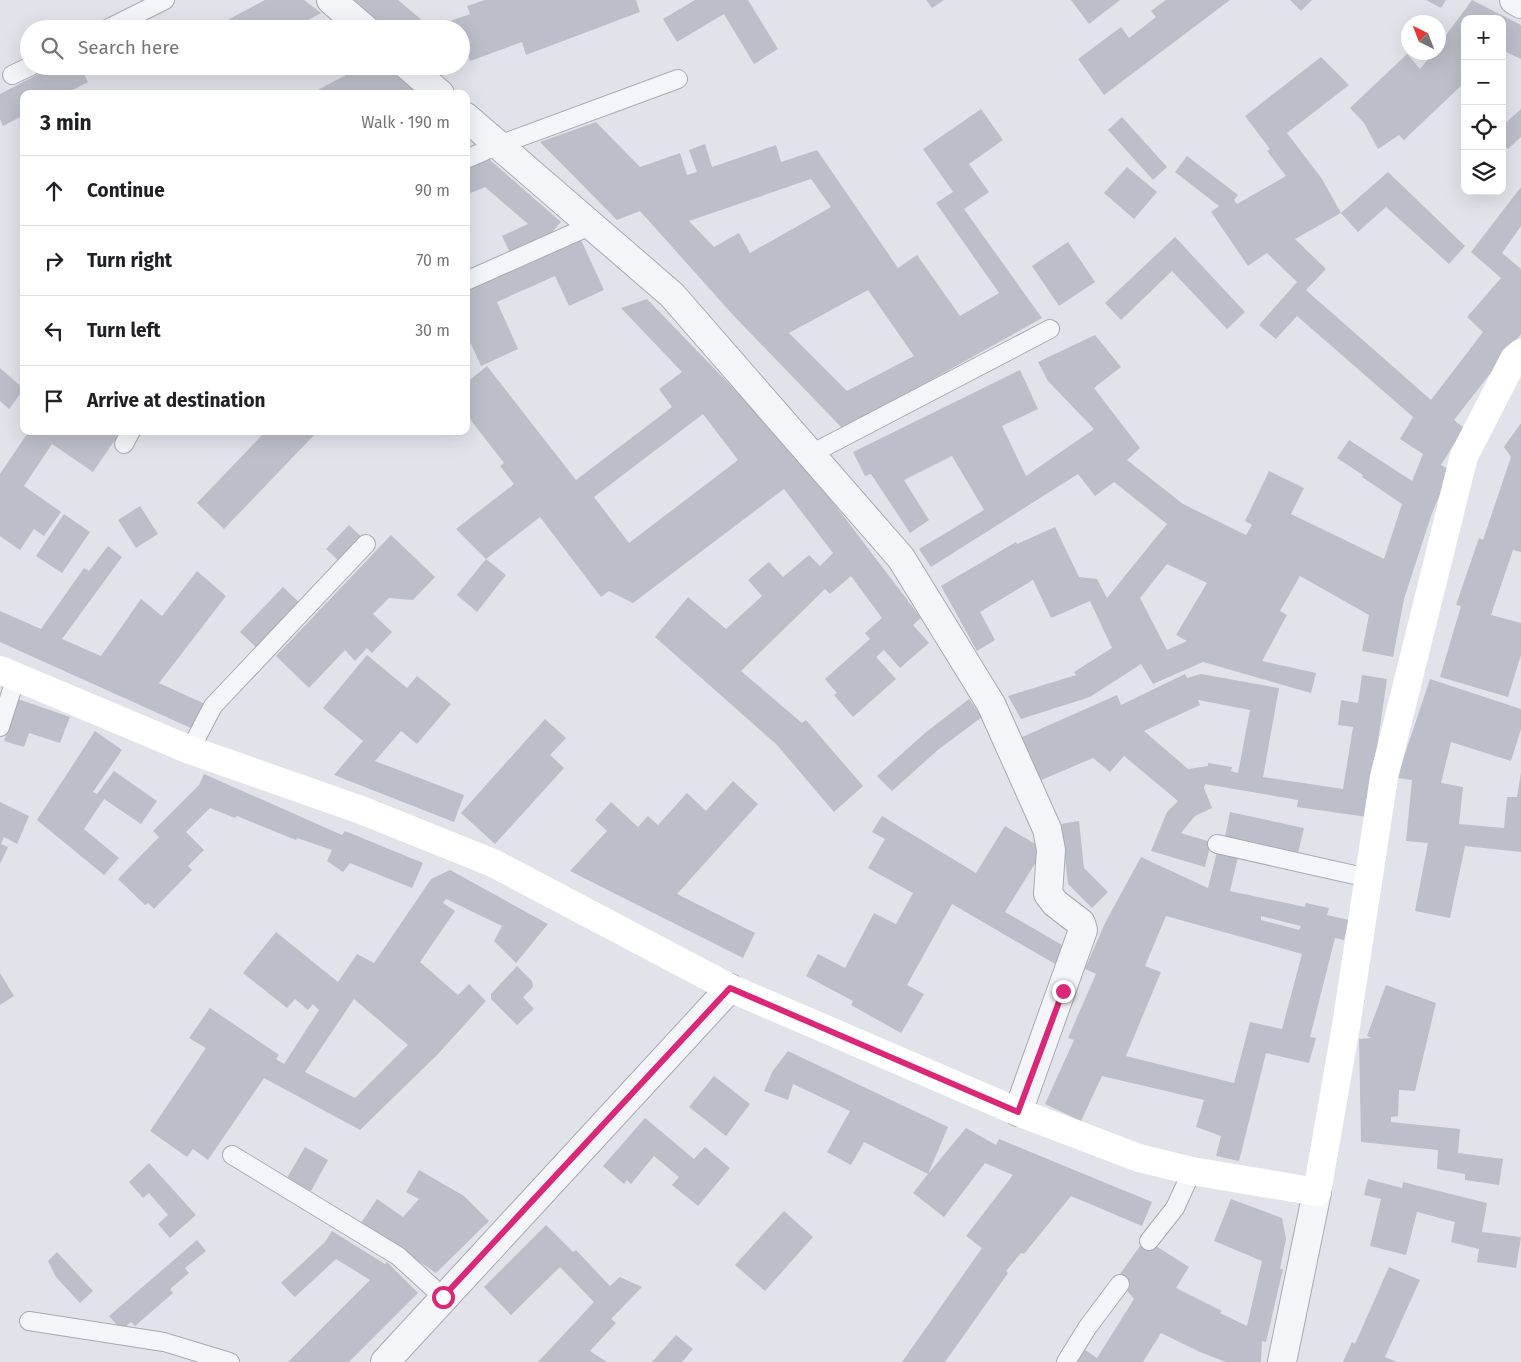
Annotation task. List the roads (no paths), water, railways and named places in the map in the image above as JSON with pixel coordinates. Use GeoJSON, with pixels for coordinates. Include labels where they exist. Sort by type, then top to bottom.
{"type":"FeatureCollection","features":[{"type":"Feature","properties":{"kind":"street"},"geometry":{"type":"LineString","coordinates":[[331,0],[354,20]]}},
{"type":"Feature","properties":{"kind":"street"},"geometry":{"type":"LineString","coordinates":[[1514,0],[1521,4]]}},
{"type":"Feature","properties":{"kind":"street"},"geometry":{"type":"LineString","coordinates":[[418,75],[435,90]]}},
{"type":"Feature","properties":{"kind":"street"},"geometry":{"type":"LineString","coordinates":[[470,120],[672,295],[901,558],[991,704],[1047,830],[1051,850],[1048,894],[1055,903],[1071,913],[1081,924],[1083,930],[1018,1112]]}},
{"type":"Feature","properties":{"kind":"street"},"geometry":{"type":"LineString","coordinates":[[1282,1362],[1317,1192],[1384,778],[1464,456],[1514,359],[1521,353]]}},
{"type":"Feature","properties":{"kind":"street"},"geometry":{"type":"LineString","coordinates":[[8,674],[190,750],[361,810],[493,863],[730,988],[1018,1112],[1139,1158],[1192,1170],[1317,1192]]}},
{"type":"Feature","properties":{"kind":"street"},"geometry":{"type":"LineString","coordinates":[[393,1360],[443,1297],[730,988]]}},
{"type":"Feature","properties":{"kind":"lane"},"geometry":{"type":"LineString","coordinates":[[125,20],[165,0]]}},
{"type":"Feature","properties":{"kind":"lane"},"geometry":{"type":"LineString","coordinates":[[12,75],[20,71]]}},
{"type":"Feature","properties":{"kind":"lane"},"geometry":{"type":"LineString","coordinates":[[470,157],[498,145],[678,79]]}},
{"type":"Feature","properties":{"kind":"lane"},"geometry":{"type":"LineString","coordinates":[[470,279],[592,225]]}},
{"type":"Feature","properties":{"kind":"lane"},"geometry":{"type":"LineString","coordinates":[[811,454],[1050,329]]}},
{"type":"Feature","properties":{"kind":"lane"},"geometry":{"type":"LineString","coordinates":[[190,750],[213,706],[366,544]]}},
{"type":"Feature","properties":{"kind":"lane"},"geometry":{"type":"LineString","coordinates":[[0,727],[8,674]]}},
{"type":"Feature","properties":{"kind":"lane"},"geometry":{"type":"LineString","coordinates":[[1217,844],[1368,878]]}},
{"type":"Feature","properties":{"kind":"lane"},"geometry":{"type":"LineString","coordinates":[[232,1155],[398,1256],[443,1297]]}},
{"type":"Feature","properties":{"kind":"lane"},"geometry":{"type":"LineString","coordinates":[[1149,1241],[1176,1208],[1192,1170]]}},
{"type":"Feature","properties":{"kind":"lane"},"geometry":{"type":"LineString","coordinates":[[1066,1362],[1087,1328],[1120,1284]]}},
{"type":"Feature","properties":{"kind":"lane"},"geometry":{"type":"LineString","coordinates":[[29,1321],[164,1342],[230,1362]]}}]}
